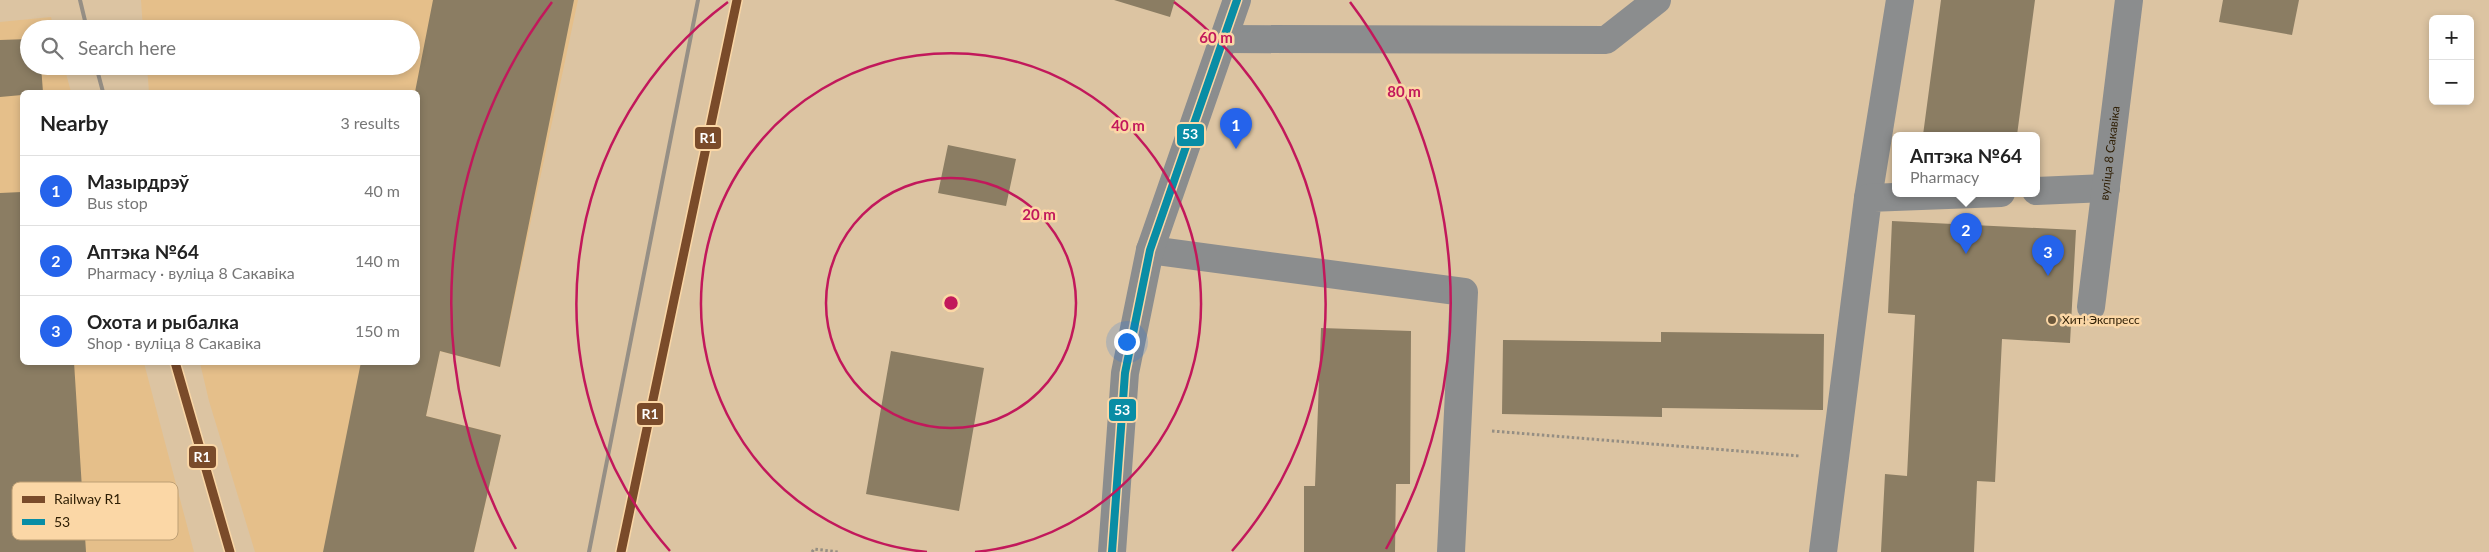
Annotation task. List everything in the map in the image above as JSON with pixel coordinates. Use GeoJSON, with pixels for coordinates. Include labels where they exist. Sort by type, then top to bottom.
{"type":"FeatureCollection","features":[{"type":"Feature","properties":{"kind":"street"},"geometry":{"type":"LineString","coordinates":[[1112,552],[1125,374],[1150,250],[1237,0]]}},
{"type":"Feature","properties":{"kind":"street"},"geometry":{"type":"LineString","coordinates":[[1224,39],[1606,40],[1657,0]]}},
{"type":"Feature","properties":{"kind":"street"},"geometry":{"type":"LineString","coordinates":[[1823,552],[1868,198],[1900,0]]}},
{"type":"Feature","properties":{"kind":"street","name":"вуліца 8 Сакавіка"},"geometry":{"type":"LineString","coordinates":[[2091,307],[2129,0]]}},
{"type":"Feature","properties":{"kind":"street"},"geometry":{"type":"LineString","coordinates":[[2040,191],[2106,188]]}},
{"type":"Feature","properties":{"kind":"street"},"geometry":{"type":"LineString","coordinates":[[1868,198],[1895,197]]}},
{"type":"Feature","properties":{"kind":"street"},"geometry":{"type":"LineString","coordinates":[[1150,250],[1464,292],[1451,552]]}},
{"type":"Feature","properties":{"kind":"path"},"geometry":{"type":"LineString","coordinates":[[1457,429],[1835,458]]}},
{"type":"Feature","properties":{"kind":"path"},"geometry":{"type":"LineString","coordinates":[[812,552],[814,549],[838,552]]}},
{"type":"Feature","properties":{"kind":"shaded area"},"geometry":{"type":"Polygon","coordinates":[[[141,0],[578,0],[500,367],[440,351],[426,416],[501,435],[474,552],[255,552],[209,401],[200,365],[420,365],[420,90],[149,90],[148,75],[420,75],[420,20],[142,20],[141,0]]]}},
{"type":"Feature","properties":{"kind":"shaded area"},"geometry":{"type":"Polygon","coordinates":[[[51,17],[52,20],[20,20],[51,17]]]}},
{"type":"Feature","properties":{"kind":"shaded area"},"geometry":{"type":"Polygon","coordinates":[[[20,20],[20,75],[66,75],[70,90],[20,90],[20,365],[145,365],[175,482],[12,482],[12,540],[178,540],[178,492],[194,552],[0,552],[0,22],[20,20]]]}},
{"type":"Feature","properties":{"kind":"building"},"geometry":{"type":"Polygon","coordinates":[[[433,0],[574,0],[500,367],[440,351],[426,416],[501,435],[474,552],[323,552],[360,365],[420,365],[420,90],[415,90],[418,75],[420,75],[433,0]]]}},
{"type":"Feature","properties":{"kind":"building"},"geometry":{"type":"Polygon","coordinates":[[[1114,0],[1175,0],[1170,17],[1114,0]]]}},
{"type":"Feature","properties":{"kind":"building"},"geometry":{"type":"Polygon","coordinates":[[[1941,0],[2035,0],[2017,132],[1923,132],[1941,0]]]}},
{"type":"Feature","properties":{"kind":"building"},"geometry":{"type":"Polygon","coordinates":[[[2223,0],[2299,0],[2292,35],[2219,22],[2223,0]]]}},
{"type":"Feature","properties":{"kind":"building"},"geometry":{"type":"Polygon","coordinates":[[[20,39],[20,75],[42,75],[43,90],[20,90],[20,95],[0,97],[0,40],[20,39]]]}},
{"type":"Feature","properties":{"kind":"building"},"geometry":{"type":"Polygon","coordinates":[[[948,145],[1016,159],[1006,206],[938,193],[948,145]]]}},
{"type":"Feature","properties":{"kind":"building"},"geometry":{"type":"Polygon","coordinates":[[[20,192],[20,365],[74,365],[82,482],[12,482],[12,540],[85,540],[86,552],[0,552],[0,193],[20,192]]]}},
{"type":"Feature","properties":{"kind":"building"},"geometry":{"type":"Polygon","coordinates":[[[1892,221],[2076,230],[2070,343],[2002,339],[1995,482],[1977,481],[1974,552],[1881,552],[1885,474],[1907,476],[1915,315],[1888,313],[1892,221]]]}},
{"type":"Feature","properties":{"kind":"building"},"geometry":{"type":"Polygon","coordinates":[[[1321,328],[1411,331],[1410,484],[1396,484],[1395,552],[1304,552],[1304,486],[1315,486],[1321,328]]]}},
{"type":"Feature","properties":{"kind":"building"},"geometry":{"type":"Polygon","coordinates":[[[1661,332],[1824,334],[1823,410],[1662,408],[1662,417],[1502,414],[1503,340],[1661,342],[1661,332]]]}},
{"type":"Feature","properties":{"kind":"building"},"geometry":{"type":"Polygon","coordinates":[[[891,351],[984,368],[959,511],[866,494],[891,351]]]}},
{"type":"Feature","properties":{"kind":"railway"},"geometry":{"type":"LineString","coordinates":[[80,0],[85,20]]}},
{"type":"Feature","properties":{"kind":"railway"},"geometry":{"type":"LineString","coordinates":[[589,552],[698,0]]}},
{"type":"Feature","properties":{"kind":"railway"},"geometry":{"type":"LineString","coordinates":[[98,75],[102,90]]}},
{"type":"Feature","properties":{"kind":"railway"},"geometry":{"type":"LineString","coordinates":[[176,365],[230,552]]}},
{"type":"Feature","properties":{"kind":"rail line","name":"R1"},"geometry":{"type":"LineString","coordinates":[[621,552],[737,0]]}},
{"type":"Feature","properties":{"kind":"rail line","name":"R1"},"geometry":{"type":"LineString","coordinates":[[176,365],[230,552]]}},
{"type":"Feature","properties":{"kind":"transit line","name":"53"},"geometry":{"type":"LineString","coordinates":[[1112,552],[1125,373],[1150,250],[1237,0]]}},
{"type":"Feature","properties":{"kind":"place","name":"Мазырдрэў"},"geometry":{"type":"Point","coordinates":[1236,149]}},
{"type":"Feature","properties":{"kind":"place","name":"Аптэка №64"},"geometry":{"type":"Point","coordinates":[1966,254]}},
{"type":"Feature","properties":{"kind":"place","name":"Охота и рыбалка"},"geometry":{"type":"Point","coordinates":[2048,276]}},
{"type":"Feature","properties":{"kind":"place","name":"Хит! Экспресс"},"geometry":{"type":"Point","coordinates":[2052,320]}}]}
